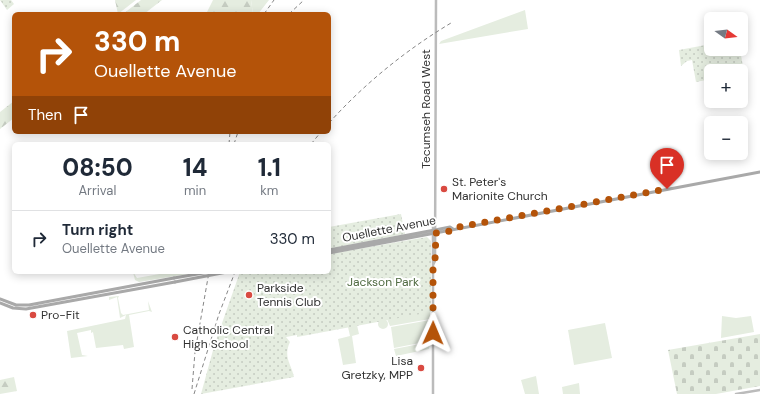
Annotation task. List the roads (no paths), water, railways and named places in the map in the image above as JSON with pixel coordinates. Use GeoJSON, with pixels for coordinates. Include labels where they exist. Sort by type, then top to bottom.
{"type":"FeatureCollection","features":[{"type":"Feature","properties":{"kind":"main road","name":"Tecumseh Road West"},"geometry":{"type":"LineString","coordinates":[[433,394],[436,0]]}},
{"type":"Feature","properties":{"kind":"main road","name":"Ouellette Avenue"},"geometry":{"type":"LineString","coordinates":[[331,253],[434,232],[450,227],[453,228],[760,172]]}},
{"type":"Feature","properties":{"kind":"main road","name":"Ouellette Avenue"},"geometry":{"type":"LineString","coordinates":[[331,250],[434,232]]}},
{"type":"Feature","properties":{"kind":"main road"},"geometry":{"type":"LineString","coordinates":[[0,304],[13,308],[26,309],[200,274]]}},
{"type":"Feature","properties":{"kind":"main road"},"geometry":{"type":"LineString","coordinates":[[0,299],[16,305],[29,305],[214,274]]}},
{"type":"Feature","properties":{"kind":"main road"},"geometry":{"type":"LineString","coordinates":[[736,394],[760,390]]}},
{"type":"Feature","properties":{"kind":"railway"},"geometry":{"type":"LineString","coordinates":[[265,12],[274,0]]}},
{"type":"Feature","properties":{"kind":"railway"},"geometry":{"type":"LineString","coordinates":[[291,12],[304,0]]}},
{"type":"Feature","properties":{"kind":"railway"},"geometry":{"type":"LineString","coordinates":[[331,121],[356,95],[386,68],[434,33],[451,23]]}},
{"type":"Feature","properties":{"kind":"railway"},"geometry":{"type":"LineString","coordinates":[[229,142],[230,134]]}},
{"type":"Feature","properties":{"kind":"railway"},"geometry":{"type":"LineString","coordinates":[[235,142],[237,134]]}},
{"type":"Feature","properties":{"kind":"railway"},"geometry":{"type":"LineString","coordinates":[[313,142],[319,134]]}},
{"type":"Feature","properties":{"kind":"railway"},"geometry":{"type":"LineString","coordinates":[[192,389],[195,352],[209,274]]}},
{"type":"Feature","properties":{"kind":"railway"},"geometry":{"type":"LineString","coordinates":[[194,394],[219,314],[234,274]]}},
{"type":"Feature","properties":{"kind":"place","name":"St. Peter's Marionite Church"},"geometry":{"type":"Point","coordinates":[444,189]}},
{"type":"Feature","properties":{"kind":"place","name":"Parkside Tennis Club"},"geometry":{"type":"Point","coordinates":[249,295]}},
{"type":"Feature","properties":{"kind":"place","name":"Pro-Fit"},"geometry":{"type":"Point","coordinates":[33,315]}},
{"type":"Feature","properties":{"kind":"place","name":"Catholic Central High School"},"geometry":{"type":"Point","coordinates":[175,337]}},
{"type":"Feature","properties":{"kind":"place","name":"Lisa Gretzky, MPP"},"geometry":{"type":"Point","coordinates":[421,368]}},
{"type":"Feature","properties":{"kind":"park label","name":"Jackson Park"},"geometry":{"type":"Point","coordinates":[383,282]}}]}
